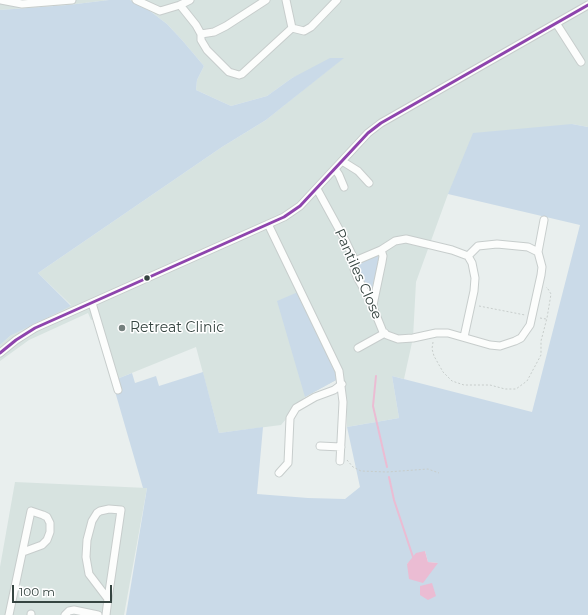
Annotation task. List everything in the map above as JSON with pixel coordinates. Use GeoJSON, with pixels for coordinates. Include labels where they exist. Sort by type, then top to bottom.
{"type":"FeatureCollection","features":[{"type":"Feature","properties":{"kind":"street"},"geometry":{"type":"LineString","coordinates":[[2,2],[22,4],[72,0]]}},
{"type":"Feature","properties":{"kind":"street"},"geometry":{"type":"LineString","coordinates":[[136,0],[160,11],[180,5],[190,0]]}},
{"type":"Feature","properties":{"kind":"street"},"geometry":{"type":"LineString","coordinates":[[201,34],[214,32],[226,26],[266,0]]}},
{"type":"Feature","properties":{"kind":"street"},"geometry":{"type":"LineString","coordinates":[[286,0],[292,28]]}},
{"type":"Feature","properties":{"kind":"street"},"geometry":{"type":"LineString","coordinates":[[292,28],[304,31],[311,27],[337,0]]}},
{"type":"Feature","properties":{"kind":"street"},"geometry":{"type":"LineString","coordinates":[[180,5],[196,25],[201,34],[201,40],[207,50],[230,72],[239,75],[242,74],[292,28]]}},
{"type":"Feature","properties":{"kind":"street"},"geometry":{"type":"LineString","coordinates":[[0,353],[16,340],[35,328],[284,217],[300,206],[368,134],[381,123],[588,5]]}},
{"type":"Feature","properties":{"kind":"street"},"geometry":{"type":"LineString","coordinates":[[556,23],[581,62]]}},
{"type":"Feature","properties":{"kind":"street"},"geometry":{"type":"LineString","coordinates":[[342,161],[353,168],[369,183]]}},
{"type":"Feature","properties":{"kind":"street"},"geometry":{"type":"LineString","coordinates":[[335,170],[344,187]]}},
{"type":"Feature","properties":{"kind":"street","name":"Pantiles Close"},"geometry":{"type":"LineString","coordinates":[[317,189],[355,261],[354,269],[357,277],[385,333],[398,339],[413,338],[432,333],[448,333],[490,345],[500,346],[521,338],[530,325],[542,267],[538,252],[544,220]]}},
{"type":"Feature","properties":{"kind":"street"},"geometry":{"type":"LineString","coordinates":[[268,224],[339,371],[342,384],[343,402],[340,454],[320,446]]}},
{"type":"Feature","properties":{"kind":"street"},"geometry":{"type":"LineString","coordinates":[[355,261],[381,250],[395,241],[406,239],[452,250],[468,256],[472,263],[475,278],[474,291],[464,337]]}},
{"type":"Feature","properties":{"kind":"street"},"geometry":{"type":"LineString","coordinates":[[468,256],[478,246],[497,244],[528,247],[538,252]]}},
{"type":"Feature","properties":{"kind":"street"},"geometry":{"type":"LineString","coordinates":[[372,306],[383,256],[381,250]]}},
{"type":"Feature","properties":{"kind":"street"},"geometry":{"type":"LineString","coordinates":[[92,303],[118,390]]}},
{"type":"Feature","properties":{"kind":"street"},"geometry":{"type":"LineString","coordinates":[[358,348],[385,333]]}},
{"type":"Feature","properties":{"kind":"street"},"geometry":{"type":"LineString","coordinates":[[279,473],[288,463],[290,418],[296,408],[315,397],[334,390],[342,384]]}},
{"type":"Feature","properties":{"kind":"street"},"geometry":{"type":"LineString","coordinates":[[106,615],[121,510],[109,509],[97,513],[92,521],[87,540],[86,558],[89,574],[108,599]]}},
{"type":"Feature","properties":{"kind":"street"},"geometry":{"type":"LineString","coordinates":[[8,615],[31,511],[47,517],[50,523],[50,532],[47,540],[42,545],[23,552]]}},
{"type":"Feature","properties":{"kind":"street"},"geometry":{"type":"LineString","coordinates":[[65,615],[69,611],[74,610],[98,615]]}},
{"type":"Feature","properties":{"kind":"path"},"geometry":{"type":"LineString","coordinates":[[432,333],[432,349],[434,356],[443,372],[452,381],[464,385],[490,385],[505,389],[516,389],[527,381],[541,355],[541,341],[547,319],[551,294],[548,289],[538,285]]}},
{"type":"Feature","properties":{"kind":"path"},"geometry":{"type":"LineString","coordinates":[[470,304],[547,319]]}},
{"type":"Feature","properties":{"kind":"path"},"geometry":{"type":"LineString","coordinates":[[340,454],[361,471],[387,472],[428,469],[439,473]]}},
{"type":"Feature","properties":{"kind":"shaded area"},"geometry":{"type":"Polygon","coordinates":[[[0,0],[109,0],[68,5],[0,10],[0,0]]]}},
{"type":"Feature","properties":{"kind":"shaded area"},"geometry":{"type":"Polygon","coordinates":[[[109,0],[130,0],[150,11],[167,24],[204,66],[197,80],[196,90],[231,106],[267,96],[292,78],[330,58],[344,58],[266,120],[222,147],[38,273],[71,306],[10,336],[0,345],[0,10],[68,5],[109,0]]]}},
{"type":"Feature","properties":{"kind":"shaded area"},"geometry":{"type":"Polygon","coordinates":[[[130,0],[588,0],[588,127],[572,124],[448,194],[416,282],[413,338],[404,379],[392,376],[399,418],[347,427],[347,413],[338,379],[305,397],[281,425],[219,433],[196,347],[112,381],[94,319],[91,320],[88,313],[29,340],[0,361],[0,345],[10,336],[71,305],[38,273],[222,147],[266,120],[343,58],[292,78],[267,96],[231,106],[196,90],[197,80],[204,66],[167,24],[150,11],[130,0]]]}},
{"type":"Feature","properties":{"kind":"shaded area"},"geometry":{"type":"Polygon","coordinates":[[[572,124],[588,127],[588,615],[126,615],[147,488],[143,488],[112,381],[132,373],[135,383],[156,376],[159,386],[203,372],[219,433],[263,427],[257,494],[308,498],[345,499],[360,487],[347,427],[399,418],[392,376],[532,412],[580,225],[448,194],[473,133],[572,124]],[[425,551],[407,564],[438,563],[428,562],[425,551]]]}},
{"type":"Feature","properties":{"kind":"shaded area"},"geometry":{"type":"Polygon","coordinates":[[[374,256],[380,257],[372,298],[357,273],[357,266],[374,256]]]}},
{"type":"Feature","properties":{"kind":"shaded area"},"geometry":{"type":"Polygon","coordinates":[[[298,292],[338,379],[305,397],[277,301],[298,292]]]}},
{"type":"Feature","properties":{"kind":"shaded area"},"geometry":{"type":"Polygon","coordinates":[[[15,482],[147,488],[124,615],[0,615],[0,567],[15,482]]]}},
{"type":"Feature","properties":{"kind":"shaded area"},"geometry":{"type":"Polygon","coordinates":[[[425,551],[428,562],[438,563],[423,583],[409,579],[407,564],[416,553],[425,551]]]}},
{"type":"Feature","properties":{"kind":"shaded area"},"geometry":{"type":"Polygon","coordinates":[[[432,583],[436,596],[428,600],[420,595],[420,586],[432,583]]]}},
{"type":"Feature","properties":{"kind":"waterway"},"geometry":{"type":"LineString","coordinates":[[376,376],[373,406],[387,467]]}},
{"type":"Feature","properties":{"kind":"waterway"},"geometry":{"type":"LineString","coordinates":[[389,477],[394,500],[413,557]]}},
{"type":"Feature","properties":{"kind":"transit line"},"geometry":{"type":"LineString","coordinates":[[0,353],[16,340],[35,328],[284,217],[300,206],[368,133],[381,123],[588,5]]}},
{"type":"Feature","properties":{"kind":"place","name":"Retreat Clinic"},"geometry":{"type":"Point","coordinates":[122,328]}}]}
